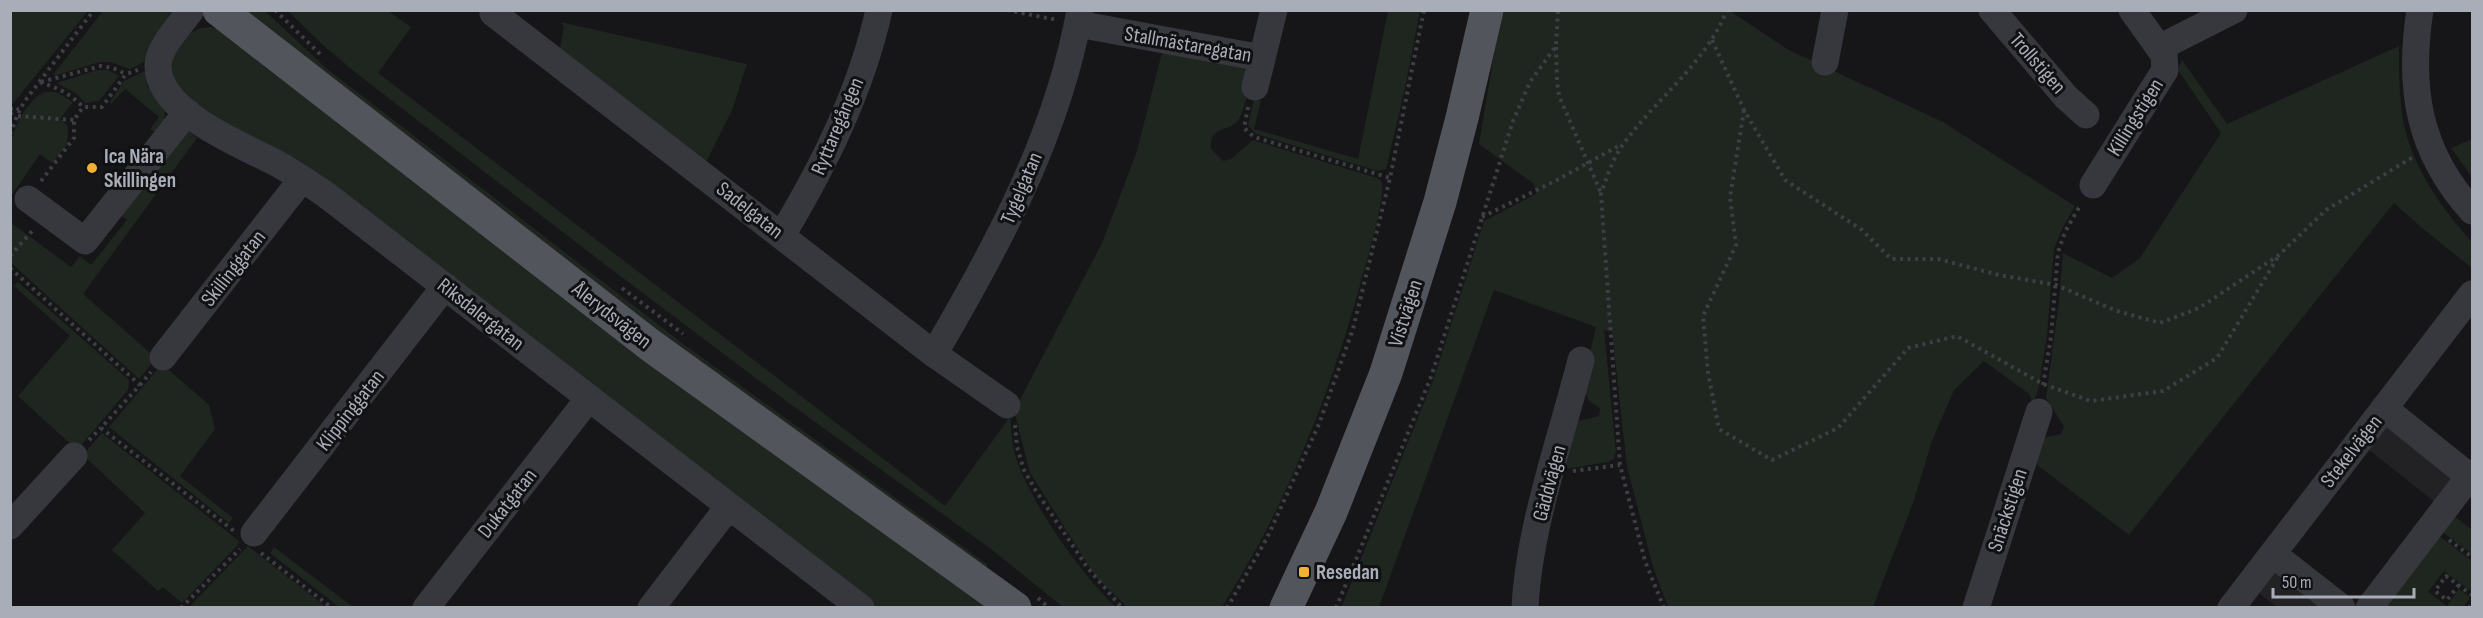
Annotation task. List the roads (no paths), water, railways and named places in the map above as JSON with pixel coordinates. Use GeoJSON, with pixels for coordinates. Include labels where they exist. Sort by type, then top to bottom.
{"type":"FeatureCollection","features":[{"type":"Feature","properties":{"kind":"main road","name":"Ålerydsvägen"},"geometry":{"type":"LineString","coordinates":[[219,10],[650,345],[1025,602]]}},
{"type":"Feature","properties":{"kind":"main road","name":"Vistvägen"},"geometry":{"type":"LineString","coordinates":[[1288,606],[1331,512],[1386,373],[1440,202],[1487,10]]}},
{"type":"Feature","properties":{"kind":"street","name":"Riksdalergatan"},"geometry":{"type":"LineString","coordinates":[[191,10],[166,44],[159,57],[158,66],[160,78],[167,93],[187,112],[215,133],[279,165],[325,194],[861,608]]}},
{"type":"Feature","properties":{"kind":"street","name":"Ryttaregången"},"geometry":{"type":"LineString","coordinates":[[782,235],[816,178],[842,122],[866,56],[879,10]]}},
{"type":"Feature","properties":{"kind":"street","name":"Stallmästaregatan"},"geometry":{"type":"LineString","coordinates":[[1255,87],[1274,10]]}},
{"type":"Feature","properties":{"kind":"street"},"geometry":{"type":"LineString","coordinates":[[1825,62],[1835,10]]}},
{"type":"Feature","properties":{"kind":"street","name":"Trollstigen"},"geometry":{"type":"LineString","coordinates":[[1992,10],[2066,97],[2086,115]]}},
{"type":"Feature","properties":{"kind":"street"},"geometry":{"type":"LineString","coordinates":[[2132,10],[2159,48],[2234,10]]}},
{"type":"Feature","properties":{"kind":"street"},"geometry":{"type":"LineString","coordinates":[[2420,10],[2415,45],[2415,81],[2423,130],[2440,169],[2472,211]]}},
{"type":"Feature","properties":{"kind":"street","name":"Sadelgatan"},"geometry":{"type":"LineString","coordinates":[[493,13],[934,354],[1007,405]]}},
{"type":"Feature","properties":{"kind":"street","name":"Stallmästaregatan"},"geometry":{"type":"LineString","coordinates":[[1079,17],[1262,58]]}},
{"type":"Feature","properties":{"kind":"street","name":"Tygelgatan"},"geometry":{"type":"LineString","coordinates":[[934,354],[996,244],[1018,198],[1059,90],[1079,17]]}},
{"type":"Feature","properties":{"kind":"street","name":"Killingstigen"},"geometry":{"type":"LineString","coordinates":[[2093,185],[2165,70],[2166,63],[2159,48]]}},
{"type":"Feature","properties":{"kind":"street"},"geometry":{"type":"LineString","coordinates":[[38,206],[85,241],[187,112]]}},
{"type":"Feature","properties":{"kind":"street","name":"Skillinggatan"},"geometry":{"type":"LineString","coordinates":[[163,357],[302,180]]}},
{"type":"Feature","properties":{"kind":"street","name":"Klippinggatan"},"geometry":{"type":"LineString","coordinates":[[251,537],[445,286]]}},
{"type":"Feature","properties":{"kind":"street","name":"Stekelvägen"},"geometry":{"type":"LineString","coordinates":[[2231,608],[2472,294]]}},
{"type":"Feature","properties":{"kind":"street","name":"Gäddvägen"},"geometry":{"type":"LineString","coordinates":[[1525,608],[1529,563],[1581,360]]}},
{"type":"Feature","properties":{"kind":"street","name":"Dukatgatan"},"geometry":{"type":"LineString","coordinates":[[426,608],[589,398]]}},
{"type":"Feature","properties":{"kind":"street"},"geometry":{"type":"LineString","coordinates":[[2369,608],[2471,475],[2384,408]]}},
{"type":"Feature","properties":{"kind":"street","name":"Snäckstigen"},"geometry":{"type":"LineString","coordinates":[[1976,608],[2039,412]]}},
{"type":"Feature","properties":{"kind":"street"},"geometry":{"type":"LineString","coordinates":[[10,526],[74,456]]}},
{"type":"Feature","properties":{"kind":"street"},"geometry":{"type":"LineString","coordinates":[[651,608],[729,506]]}},
{"type":"Feature","properties":{"kind":"street"},"geometry":{"type":"LineString","coordinates":[[2273,554],[2342,608]]}},
{"type":"Feature","properties":{"kind":"place","name":"Ica Nära Skillingen"},"geometry":{"type":"Point","coordinates":[92,168]}},
{"type":"Feature","properties":{"kind":"place","name":"Resedan"},"geometry":{"type":"Point","coordinates":[1304,572]}}]}
